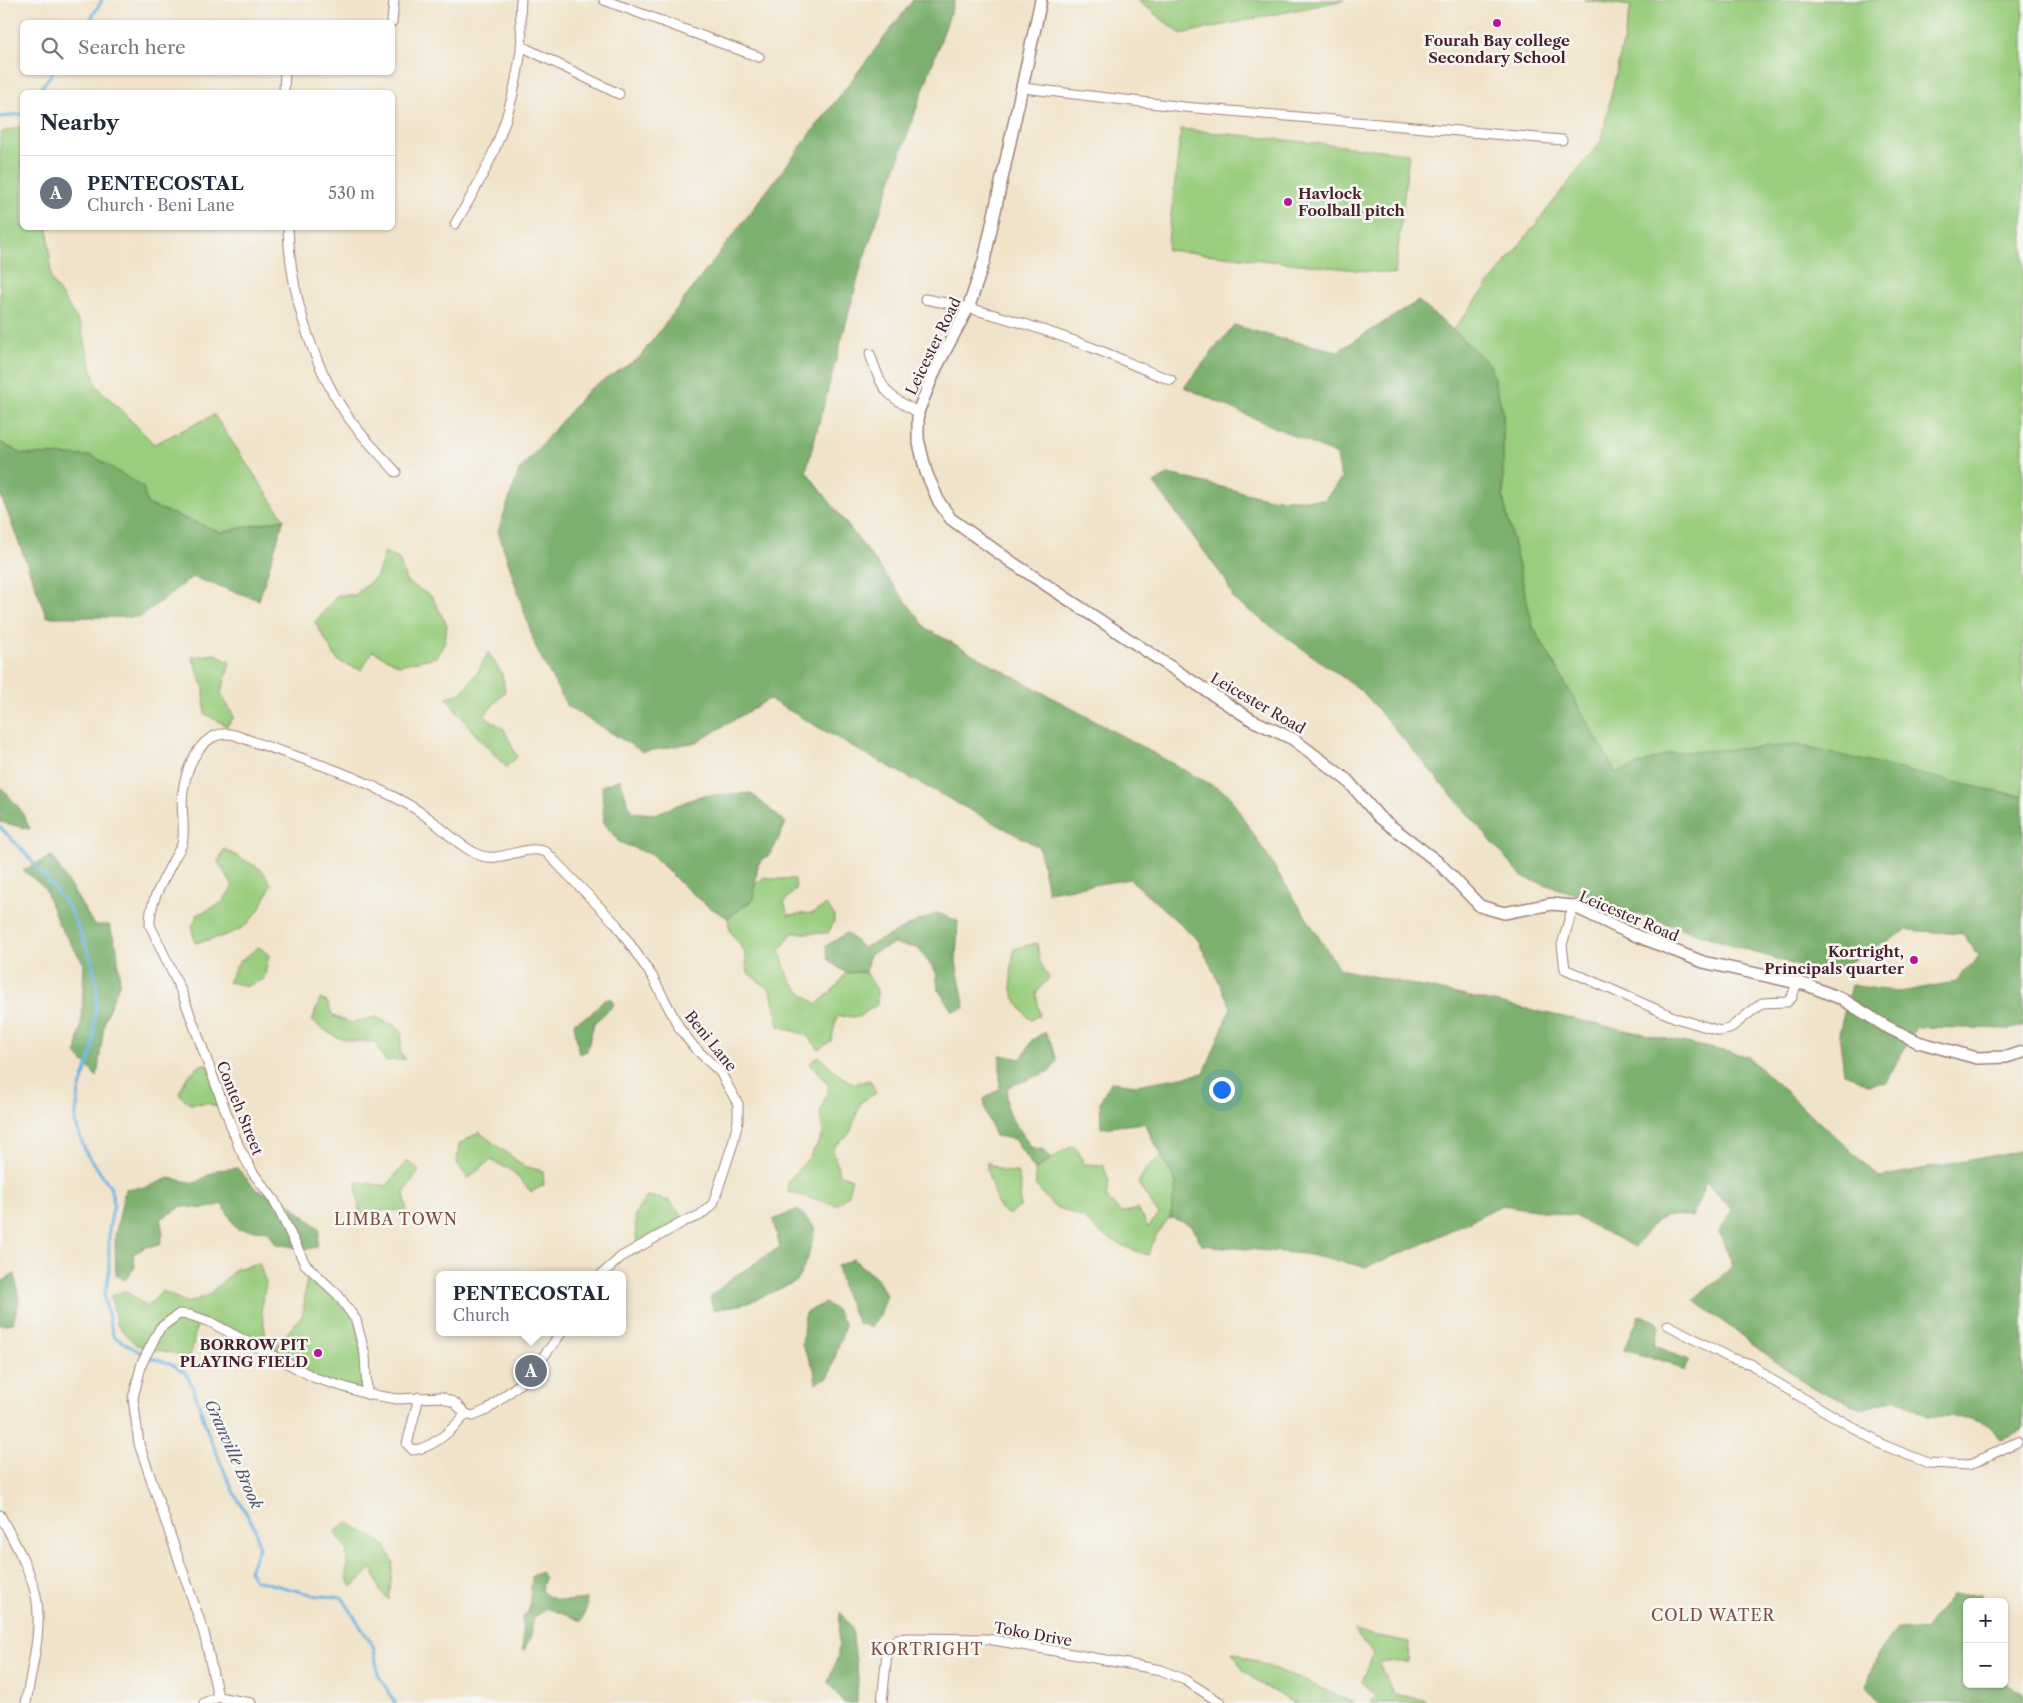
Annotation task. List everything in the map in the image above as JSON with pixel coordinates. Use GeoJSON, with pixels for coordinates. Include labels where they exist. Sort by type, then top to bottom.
{"type":"FeatureCollection","features":[{"type":"Feature","properties":{"kind":"street"},"geometry":{"type":"LineString","coordinates":[[392,20],[394,0]]}},
{"type":"Feature","properties":{"kind":"street"},"geometry":{"type":"LineString","coordinates":[[455,224],[493,157],[504,130],[514,92],[522,46],[521,0]]}},
{"type":"Feature","properties":{"kind":"street"},"geometry":{"type":"LineString","coordinates":[[604,0],[759,57]]}},
{"type":"Feature","properties":{"kind":"street","name":"Leicester Road"},"geometry":{"type":"LineString","coordinates":[[1041,0],[989,243],[969,306],[936,368],[918,412],[918,439],[926,472],[945,512],[962,528],[1252,720],[1293,738],[1347,780],[1379,817],[1439,864],[1480,906],[1504,913],[1552,904],[1573,906],[1627,932],[1702,962],[1797,982],[1842,999],[1887,1027],[1918,1042],[1977,1058],[2006,1057],[2023,1052]]}},
{"type":"Feature","properties":{"kind":"street"},"geometry":{"type":"LineString","coordinates":[[522,46],[619,94]]}},
{"type":"Feature","properties":{"kind":"street"},"geometry":{"type":"LineString","coordinates":[[284,90],[285,75]]}},
{"type":"Feature","properties":{"kind":"street"},"geometry":{"type":"LineString","coordinates":[[1022,88],[1184,107],[1562,140]]}},
{"type":"Feature","properties":{"kind":"street"},"geometry":{"type":"LineString","coordinates":[[288,230],[288,242],[300,303],[313,345],[336,398],[347,415],[396,472]]}},
{"type":"Feature","properties":{"kind":"street"},"geometry":{"type":"LineString","coordinates":[[925,299],[969,306],[1096,349],[1171,380]]}},
{"type":"Feature","properties":{"kind":"street"},"geometry":{"type":"LineString","coordinates":[[870,354],[877,374],[890,395],[918,412]]}},
{"type":"Feature","properties":{"kind":"street","name":"Beni Lane"},"geometry":{"type":"LineString","coordinates":[[182,845],[183,791],[191,763],[203,742],[215,734],[225,733],[354,777],[426,816],[464,846],[483,856],[496,857],[534,849],[544,850],[553,857],[616,924],[636,950],[680,1029],[694,1047],[720,1072],[738,1104],[738,1121],[733,1143],[713,1204],[699,1216],[685,1221],[614,1262],[606,1271]]}},
{"type":"Feature","properties":{"kind":"street","name":"Conteh Street"},"geometry":{"type":"LineString","coordinates":[[182,845],[158,888],[149,915],[150,925],[182,993],[239,1147],[252,1173],[274,1200],[305,1264],[338,1295],[356,1320],[365,1356],[367,1394]]}},
{"type":"Feature","properties":{"kind":"street"},"geometry":{"type":"LineString","coordinates":[[1573,906],[1562,945],[1565,969],[1676,1018],[1720,1031],[1729,1029],[1762,1003],[1787,1002],[1792,997],[1797,982]]}},
{"type":"Feature","properties":{"kind":"street"},"geometry":{"type":"LineString","coordinates":[[218,1697],[204,1633],[139,1444],[134,1398],[142,1363],[160,1328],[169,1319],[179,1314],[190,1315],[210,1322],[315,1378],[367,1394],[397,1398],[441,1397],[455,1402],[466,1414],[473,1416],[481,1413],[528,1377],[559,1336]]}},
{"type":"Feature","properties":{"kind":"street"},"geometry":{"type":"LineString","coordinates":[[1668,1325],[1730,1358],[1750,1364],[1772,1380],[1883,1445],[1928,1463],[1969,1465],[2017,1442]]}},
{"type":"Feature","properties":{"kind":"street"},"geometry":{"type":"LineString","coordinates":[[418,1397],[407,1444],[413,1450],[421,1449],[440,1438],[466,1414]]}},
{"type":"Feature","properties":{"kind":"street"},"geometry":{"type":"LineString","coordinates":[[0,1515],[29,1574],[36,1596],[36,1645],[26,1703]]}},
{"type":"Feature","properties":{"kind":"street","name":"Toko Drive"},"geometry":{"type":"LineString","coordinates":[[882,1703],[887,1652],[897,1639],[908,1638],[988,1639],[1161,1670],[1185,1680],[1221,1703]]}},
{"type":"Feature","properties":{"kind":"street"},"geometry":{"type":"LineString","coordinates":[[204,1703],[218,1697],[251,1703]]}},
{"type":"Feature","properties":{"kind":"green space"},"geometry":{"type":"Polygon","coordinates":[[[913,0],[955,0],[863,260],[806,471],[927,629],[1228,794],[1339,969],[1747,1056],[1879,1177],[2023,1150],[2023,1431],[2000,1439],[1991,1426],[1971,1418],[1928,1417],[1895,1398],[1864,1409],[1810,1387],[1694,1300],[1733,1266],[1719,1232],[1732,1210],[1706,1182],[1692,1217],[1671,1216],[1658,1220],[1635,1247],[1574,1216],[1502,1205],[1423,1244],[1366,1267],[1304,1254],[1202,1245],[1192,1226],[1173,1218],[1170,1219],[1176,1182],[1144,1123],[1101,1128],[1100,1102],[1111,1082],[1137,1085],[1204,1073],[1231,1007],[1198,940],[1130,879],[1048,892],[1039,847],[860,751],[769,699],[697,742],[643,752],[567,706],[536,648],[498,531],[519,471],[588,390],[639,358],[913,0]]]}},
{"type":"Feature","properties":{"kind":"green space"},"geometry":{"type":"Polygon","coordinates":[[[1137,0],[1344,0],[1181,34],[1137,0]]]}},
{"type":"Feature","properties":{"kind":"green space"},"geometry":{"type":"Polygon","coordinates":[[[1584,0],[2023,0],[2023,795],[1671,753],[1616,773],[1533,627],[1503,498],[1503,411],[1453,330],[1601,141],[1631,6],[1584,0]]]}},
{"type":"Feature","properties":{"kind":"green space"},"geometry":{"type":"Polygon","coordinates":[[[20,127],[20,230],[48,230],[51,279],[80,324],[96,385],[154,444],[214,415],[284,519],[221,532],[146,504],[93,456],[22,454],[0,442],[0,133],[20,127]]]}},
{"type":"Feature","properties":{"kind":"green space","name":"Havlock Foolball pitch"},"geometry":{"type":"Polygon","coordinates":[[[1181,129],[1409,153],[1395,274],[1167,250],[1181,129]]]}},
{"type":"Feature","properties":{"kind":"green space"},"geometry":{"type":"Polygon","coordinates":[[[1418,301],[1453,330],[1490,365],[1503,411],[1503,498],[1533,627],[1616,773],[1671,753],[1797,745],[2006,794],[2023,795],[2023,1026],[2011,1029],[1916,1027],[1886,1082],[1869,1085],[1844,1073],[1839,1033],[1851,985],[1900,992],[1955,982],[1979,956],[1963,934],[1907,930],[1826,975],[1522,877],[1362,691],[1234,600],[1226,581],[1154,483],[1169,474],[1266,498],[1324,500],[1341,479],[1337,455],[1184,387],[1234,325],[1278,338],[1338,351],[1418,301]]]}},
{"type":"Feature","properties":{"kind":"green space"},"geometry":{"type":"Polygon","coordinates":[[[0,442],[22,454],[93,456],[143,487],[147,504],[221,532],[284,519],[259,600],[192,577],[140,617],[47,617],[0,493],[0,442]]]}},
{"type":"Feature","properties":{"kind":"green space"},"geometry":{"type":"Polygon","coordinates":[[[385,552],[399,559],[406,581],[432,597],[447,625],[445,641],[437,657],[399,665],[373,651],[361,670],[338,661],[315,622],[338,595],[355,595],[377,576],[385,552]]]}},
{"type":"Feature","properties":{"kind":"green space"},"geometry":{"type":"Polygon","coordinates":[[[488,652],[502,674],[505,691],[484,716],[504,729],[517,757],[506,767],[475,734],[446,697],[462,693],[479,670],[488,652]]]}},
{"type":"Feature","properties":{"kind":"green space"},"geometry":{"type":"Polygon","coordinates":[[[216,654],[230,663],[221,693],[234,717],[227,726],[205,714],[204,688],[192,657],[216,654]]]}},
{"type":"Feature","properties":{"kind":"green space"},"geometry":{"type":"Polygon","coordinates":[[[620,779],[631,812],[655,814],[700,796],[751,793],[786,823],[772,852],[758,864],[753,900],[728,918],[709,907],[680,883],[652,855],[619,842],[604,823],[602,786],[620,779]]]}},
{"type":"Feature","properties":{"kind":"green space"},"geometry":{"type":"Polygon","coordinates":[[[0,786],[20,809],[30,829],[0,822],[0,786]]]}},
{"type":"Feature","properties":{"kind":"green space"},"geometry":{"type":"Polygon","coordinates":[[[224,849],[262,870],[271,884],[258,911],[243,927],[223,936],[195,943],[192,928],[197,915],[222,903],[233,886],[218,862],[224,849]]]}},
{"type":"Feature","properties":{"kind":"green space"},"geometry":{"type":"Polygon","coordinates":[[[52,856],[94,925],[109,925],[117,948],[120,982],[105,1018],[97,1077],[76,1054],[82,1018],[84,964],[59,925],[44,887],[23,870],[52,856]]]}},
{"type":"Feature","properties":{"kind":"green space"},"geometry":{"type":"Polygon","coordinates":[[[765,877],[795,879],[796,889],[784,902],[788,915],[813,913],[826,905],[834,915],[834,922],[828,933],[792,933],[780,950],[788,976],[796,987],[817,1004],[835,988],[846,973],[866,972],[877,990],[877,1005],[858,1017],[837,1016],[831,1041],[819,1049],[806,1035],[779,1026],[771,991],[748,973],[744,951],[730,931],[728,918],[753,900],[755,884],[765,877]]]}},
{"type":"Feature","properties":{"kind":"green space"},"geometry":{"type":"Polygon","coordinates":[[[937,913],[958,921],[956,962],[965,1008],[952,1011],[938,989],[936,972],[918,948],[893,944],[869,955],[866,972],[846,973],[828,960],[826,946],[847,933],[863,948],[937,913]]]}},
{"type":"Feature","properties":{"kind":"green space"},"geometry":{"type":"Polygon","coordinates":[[[1037,943],[1040,962],[1049,978],[1036,993],[1040,1015],[1031,1020],[1023,1011],[1014,995],[1011,971],[1014,949],[1037,943]]]}},
{"type":"Feature","properties":{"kind":"green space"},"geometry":{"type":"Polygon","coordinates":[[[259,947],[269,955],[264,979],[247,986],[228,982],[239,962],[259,947]]]}},
{"type":"Feature","properties":{"kind":"green space"},"geometry":{"type":"Polygon","coordinates":[[[611,998],[614,1005],[594,1023],[587,1051],[579,1054],[574,1023],[590,1015],[602,1001],[611,998]]]}},
{"type":"Feature","properties":{"kind":"green space"},"geometry":{"type":"Polygon","coordinates":[[[320,999],[327,1002],[333,1016],[351,1023],[376,1017],[397,1027],[402,1033],[400,1051],[405,1059],[385,1061],[375,1042],[341,1039],[321,1028],[312,1021],[320,999]]]}},
{"type":"Feature","properties":{"kind":"green space"},"geometry":{"type":"Polygon","coordinates":[[[1045,1032],[1052,1044],[1057,1061],[1050,1071],[1008,1087],[1007,1099],[1009,1114],[1030,1147],[1044,1150],[1052,1159],[1035,1170],[1014,1139],[995,1136],[986,1113],[984,1099],[1000,1088],[1000,1055],[1021,1059],[1032,1040],[1045,1032]]]}},
{"type":"Feature","properties":{"kind":"green space"},"geometry":{"type":"Polygon","coordinates":[[[819,1056],[839,1075],[853,1084],[870,1080],[876,1093],[861,1102],[850,1133],[833,1148],[839,1174],[852,1179],[848,1195],[837,1205],[788,1192],[788,1181],[808,1159],[823,1135],[820,1113],[829,1086],[810,1063],[819,1056]]]}},
{"type":"Feature","properties":{"kind":"green space"},"geometry":{"type":"Polygon","coordinates":[[[203,1064],[207,1064],[224,1109],[207,1103],[190,1104],[179,1094],[188,1076],[203,1064]]]}},
{"type":"Feature","properties":{"kind":"green space"},"geometry":{"type":"Polygon","coordinates":[[[479,1132],[524,1166],[543,1171],[544,1185],[531,1192],[511,1170],[490,1160],[468,1179],[457,1163],[459,1144],[479,1132]]]}},
{"type":"Feature","properties":{"kind":"green space"},"geometry":{"type":"Polygon","coordinates":[[[1071,1146],[1077,1148],[1084,1164],[1103,1165],[1109,1181],[1106,1197],[1121,1213],[1138,1209],[1148,1227],[1159,1215],[1138,1183],[1146,1169],[1164,1153],[1176,1183],[1171,1215],[1155,1237],[1148,1255],[1130,1249],[1104,1236],[1082,1217],[1053,1206],[1036,1186],[1035,1170],[1071,1146]]]}},
{"type":"Feature","properties":{"kind":"green space"},"geometry":{"type":"Polygon","coordinates":[[[407,1160],[419,1171],[404,1193],[407,1211],[385,1210],[365,1217],[359,1211],[356,1182],[387,1186],[407,1160]]]}},
{"type":"Feature","properties":{"kind":"green space"},"geometry":{"type":"Polygon","coordinates":[[[987,1162],[1002,1171],[1017,1172],[1021,1186],[1020,1207],[1009,1215],[998,1207],[987,1170],[987,1162]]]}},
{"type":"Feature","properties":{"kind":"green space"},"geometry":{"type":"Polygon","coordinates":[[[237,1168],[257,1190],[284,1199],[320,1229],[317,1247],[306,1249],[276,1244],[268,1231],[237,1229],[222,1204],[205,1209],[182,1206],[160,1219],[163,1233],[160,1245],[146,1247],[133,1254],[135,1267],[125,1280],[116,1275],[115,1236],[125,1189],[148,1187],[169,1178],[195,1183],[217,1170],[237,1168]]]}},
{"type":"Feature","properties":{"kind":"green space"},"geometry":{"type":"Polygon","coordinates":[[[647,1196],[670,1201],[685,1221],[637,1250],[635,1214],[647,1196]]]}},
{"type":"Feature","properties":{"kind":"green space"},"geometry":{"type":"Polygon","coordinates":[[[798,1209],[815,1228],[808,1258],[797,1281],[748,1303],[713,1310],[710,1297],[732,1278],[780,1247],[773,1220],[798,1209]]]}},
{"type":"Feature","properties":{"kind":"green space"},"geometry":{"type":"Polygon","coordinates":[[[853,1259],[877,1279],[887,1296],[880,1315],[871,1327],[858,1323],[843,1290],[837,1266],[853,1259]]]}},
{"type":"Feature","properties":{"kind":"green space"},"geometry":{"type":"Polygon","coordinates":[[[259,1263],[266,1283],[261,1307],[266,1337],[266,1352],[198,1318],[189,1357],[136,1345],[117,1325],[111,1296],[125,1291],[148,1307],[162,1291],[188,1303],[208,1295],[236,1269],[259,1263]]]}},
{"type":"Feature","properties":{"kind":"green space"},"geometry":{"type":"Polygon","coordinates":[[[313,1272],[356,1320],[367,1394],[315,1378],[275,1356],[277,1345],[303,1314],[307,1276],[313,1272]]]}},
{"type":"Feature","properties":{"kind":"green space"},"geometry":{"type":"Polygon","coordinates":[[[15,1274],[19,1301],[13,1323],[0,1325],[0,1295],[3,1281],[15,1274]]]}},
{"type":"Feature","properties":{"kind":"green space"},"geometry":{"type":"Polygon","coordinates":[[[825,1303],[836,1310],[845,1325],[829,1377],[816,1383],[814,1368],[802,1345],[805,1313],[825,1303]]]}},
{"type":"Feature","properties":{"kind":"green space"},"geometry":{"type":"Polygon","coordinates":[[[1639,1316],[1657,1321],[1660,1327],[1654,1345],[1690,1361],[1684,1371],[1670,1363],[1624,1350],[1639,1316]]]}},
{"type":"Feature","properties":{"kind":"green space"},"geometry":{"type":"Polygon","coordinates":[[[347,1522],[384,1544],[393,1561],[389,1600],[380,1591],[372,1568],[352,1587],[347,1579],[347,1550],[335,1532],[347,1522]]]}},
{"type":"Feature","properties":{"kind":"green space"},"geometry":{"type":"Polygon","coordinates":[[[541,1572],[545,1578],[541,1590],[551,1598],[556,1600],[586,1599],[587,1607],[581,1621],[547,1608],[534,1617],[530,1640],[523,1651],[522,1619],[529,1610],[532,1576],[541,1572]]]}},
{"type":"Feature","properties":{"kind":"green space"},"geometry":{"type":"Polygon","coordinates":[[[1982,1594],[1982,1598],[1963,1598],[1963,1688],[2008,1688],[2008,1683],[2023,1695],[2023,1703],[1882,1703],[1867,1686],[1877,1655],[1898,1628],[1924,1630],[1951,1595],[1982,1594]]]}},
{"type":"Feature","properties":{"kind":"green space"},"geometry":{"type":"Polygon","coordinates":[[[840,1612],[852,1629],[858,1678],[857,1703],[844,1703],[828,1682],[838,1656],[840,1612]]]}},
{"type":"Feature","properties":{"kind":"green space"},"geometry":{"type":"Polygon","coordinates":[[[1354,1631],[1409,1642],[1408,1662],[1378,1662],[1393,1694],[1425,1700],[1425,1703],[1371,1703],[1376,1695],[1362,1682],[1373,1654],[1354,1631]]]}},
{"type":"Feature","properties":{"kind":"green space"},"geometry":{"type":"Polygon","coordinates":[[[1232,1652],[1296,1677],[1354,1703],[1293,1703],[1264,1686],[1243,1670],[1232,1652]]]}},
{"type":"Feature","properties":{"kind":"waterway"},"geometry":{"type":"LineString","coordinates":[[90,20],[102,0]]}},
{"type":"Feature","properties":{"kind":"waterway"},"geometry":{"type":"LineString","coordinates":[[40,90],[51,75]]}},
{"type":"Feature","properties":{"kind":"waterway"},"geometry":{"type":"LineString","coordinates":[[0,117],[20,114]]}},
{"type":"Feature","properties":{"kind":"waterway","name":"Granville Brook"},"geometry":{"type":"LineString","coordinates":[[0,827],[25,853],[69,907],[91,958],[97,986],[93,1048],[79,1091],[75,1122],[86,1153],[110,1186],[114,1203],[109,1229],[109,1273],[104,1297],[113,1336],[148,1357],[169,1363],[186,1373],[194,1390],[208,1433],[232,1489],[255,1528],[259,1548],[249,1570],[255,1580],[318,1596],[342,1597],[374,1648],[378,1674],[395,1703]]}},
{"type":"Feature","properties":{"kind":"place","name":"Fourah Bay college Secondary School"},"geometry":{"type":"Point","coordinates":[1497,23]}},
{"type":"Feature","properties":{"kind":"place","name":"Havlock Foolball pitch"},"geometry":{"type":"Point","coordinates":[1288,202]}},
{"type":"Feature","properties":{"kind":"place","name":"Kortright, Principals quarter"},"geometry":{"type":"Point","coordinates":[1914,960]}},
{"type":"Feature","properties":{"kind":"place","name":"BORROW PIT PLAYING FIELD"},"geometry":{"type":"Point","coordinates":[318,1353]}},
{"type":"Feature","properties":{"kind":"place","name":"PENTECOSTAL"},"geometry":{"type":"Point","coordinates":[531,1371]}},
{"type":"Feature","properties":{"kind":"district","name":"LIMBA TOWN"},"geometry":{"type":"Point","coordinates":[396,1219]}},
{"type":"Feature","properties":{"kind":"district","name":"COLD WATER"},"geometry":{"type":"Point","coordinates":[1713,1615]}},
{"type":"Feature","properties":{"kind":"district","name":"KORTRIGHT"},"geometry":{"type":"Point","coordinates":[927,1649]}}]}
